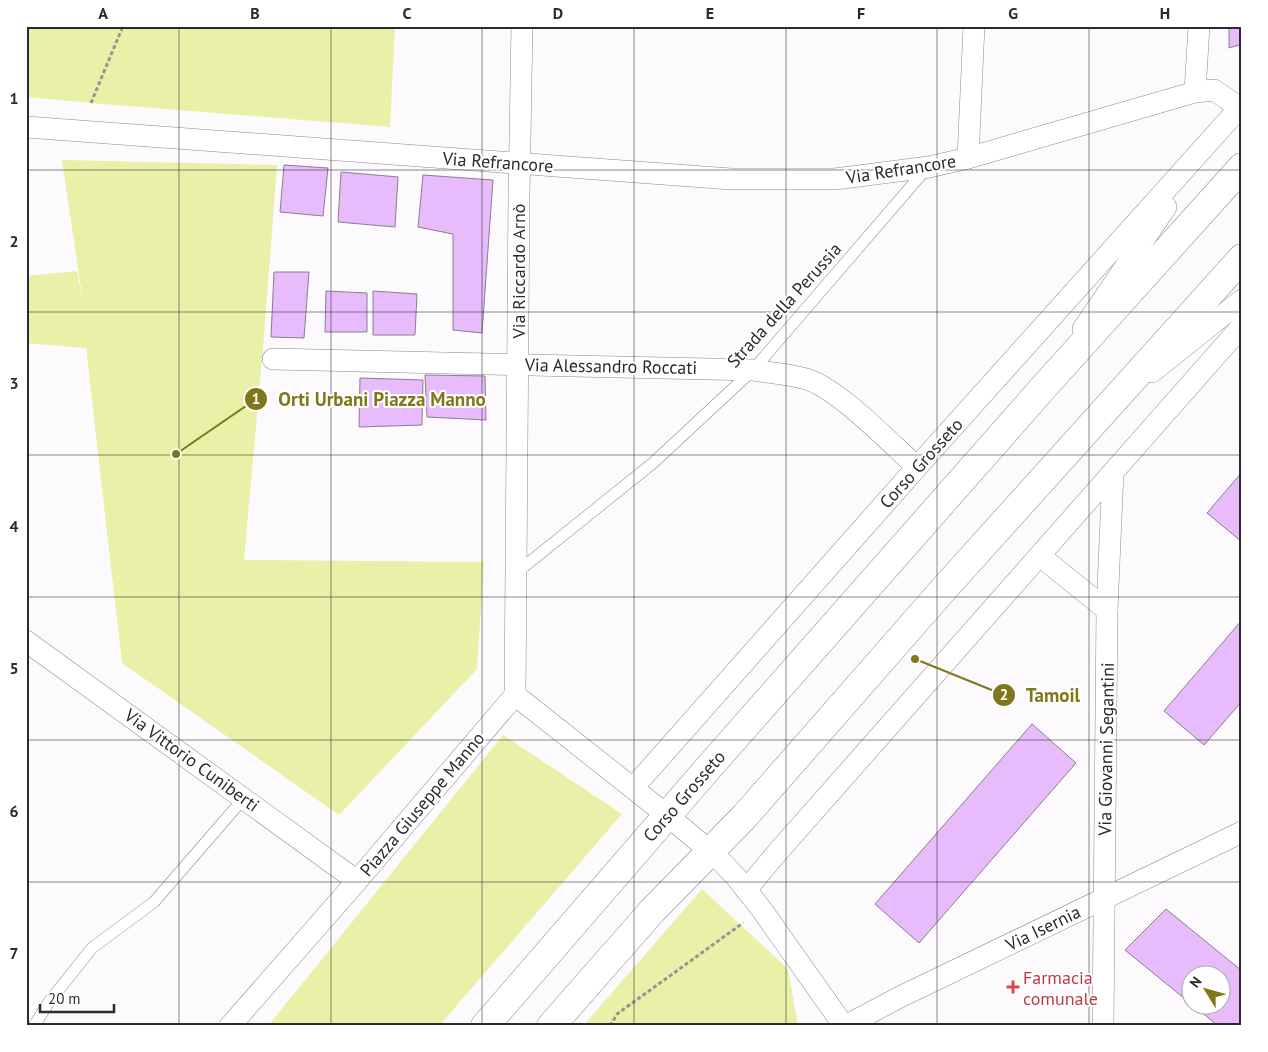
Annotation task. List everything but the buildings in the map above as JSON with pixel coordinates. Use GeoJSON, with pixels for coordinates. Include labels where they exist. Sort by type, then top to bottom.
{"type":"FeatureCollection","features":[{"type":"Feature","properties":{"kind":"main road","name":"Corso Grosseto"},"geometry":{"type":"LineString","coordinates":[[485,1026],[1043,388],[1242,167]]}},
{"type":"Feature","properties":{"kind":"main road"},"geometry":{"type":"LineString","coordinates":[[552,1026],[652,911],[764,795],[942,590],[1242,258]]}},
{"type":"Feature","properties":{"kind":"street","name":"Via Riccardo Arnò"},"geometry":{"type":"LineString","coordinates":[[515,695],[519,164],[522,26]]}},
{"type":"Feature","properties":{"kind":"street","name":"Via Refrancore"},"geometry":{"type":"LineString","coordinates":[[968,158],[974,26]]}},
{"type":"Feature","properties":{"kind":"street"},"geometry":{"type":"LineString","coordinates":[[1195,92],[1198,26]]}},
{"type":"Feature","properties":{"kind":"street","name":"Via Refrancore"},"geometry":{"type":"LineString","coordinates":[[26,127],[731,179],[834,179],[929,166],[968,158],[1195,92],[1214,90],[1241,106]]}},
{"type":"Feature","properties":{"kind":"street","name":"Corso Grosseto"},"geometry":{"type":"LineString","coordinates":[[633,788],[1241,106]]}},
{"type":"Feature","properties":{"kind":"street","name":"Corso Grosseto"},"geometry":{"type":"LineString","coordinates":[[1043,388],[1210,140]]}},
{"type":"Feature","properties":{"kind":"street"},"geometry":{"type":"LineString","coordinates":[[1110,404],[1242,300]]}},
{"type":"Feature","properties":{"kind":"street"},"geometry":{"type":"LineString","coordinates":[[746,890],[782,846],[1242,326]]}},
{"type":"Feature","properties":{"kind":"street","name":"Via Alessandro Roccati"},"geometry":{"type":"LineString","coordinates":[[273,359],[752,370],[807,379],[829,390],[917,468]]}},
{"type":"Feature","properties":{"kind":"street","name":"Via Giovanni Segantini"},"geometry":{"type":"LineString","coordinates":[[1103,1026],[1107,610],[1114,472]]}},
{"type":"Feature","properties":{"kind":"street"},"geometry":{"type":"LineString","coordinates":[[1040,556],[1107,610]]}},
{"type":"Feature","properties":{"kind":"street","name":"Via Vittorio Cuniberti"},"geometry":{"type":"LineString","coordinates":[[26,641],[357,881]]}},
{"type":"Feature","properties":{"kind":"street"},"geometry":{"type":"LineString","coordinates":[[515,695],[633,788]]}},
{"type":"Feature","properties":{"kind":"street","name":"Piazza Giuseppe Manno"},"geometry":{"type":"LineString","coordinates":[[230,1026],[357,881],[515,695]]}},
{"type":"Feature","properties":{"kind":"street","name":"Via Isernia"},"geometry":{"type":"LineString","coordinates":[[633,788],[711,852],[746,890],[844,1026],[1242,832]]}},
{"type":"Feature","properties":{"kind":"lane","name":"Strada della Perussia"},"geometry":{"type":"LineString","coordinates":[[516,572],[653,462],[752,370],[929,166]]}},
{"type":"Feature","properties":{"kind":"lane"},"geometry":{"type":"LineString","coordinates":[[34,1026],[49,1002],[92,948],[154,902],[244,798]]}},
{"type":"Feature","properties":{"kind":"path"},"geometry":{"type":"LineString","coordinates":[[91,103],[123,26]]}},
{"type":"Feature","properties":{"kind":"path"},"geometry":{"type":"LineString","coordinates":[[610,1026],[617,1014],[762,910]]}},
{"type":"Feature","properties":{"kind":"green space"},"geometry":{"type":"Polygon","coordinates":[[[26,26],[395,26],[390,127],[26,97],[26,26]]]}},
{"type":"Feature","properties":{"kind":"green space"},"geometry":{"type":"Polygon","coordinates":[[[62,160],[277,165],[244,560],[484,562],[477,669],[339,815],[122,663],[86,348],[26,343],[26,276],[77,271],[83,302],[62,160]]]}},
{"type":"Feature","properties":{"kind":"green space"},"geometry":{"type":"Polygon","coordinates":[[[503,735],[622,814],[439,1026],[268,1026],[503,735]]]}},
{"type":"Feature","properties":{"kind":"green space"},"geometry":{"type":"Polygon","coordinates":[[[702,889],[788,969],[798,1026],[583,1026],[702,889]]]}},
{"type":"Feature","properties":{"kind":"place","name":"Orti Urbani Piazza Manno"},"geometry":{"type":"Point","coordinates":[176,454]}},
{"type":"Feature","properties":{"kind":"place","name":"Tamoil"},"geometry":{"type":"Point","coordinates":[915,659]}},
{"type":"Feature","properties":{"kind":"place","name":"Farmacia comunale"},"geometry":{"type":"Point","coordinates":[1013,987]}}]}
